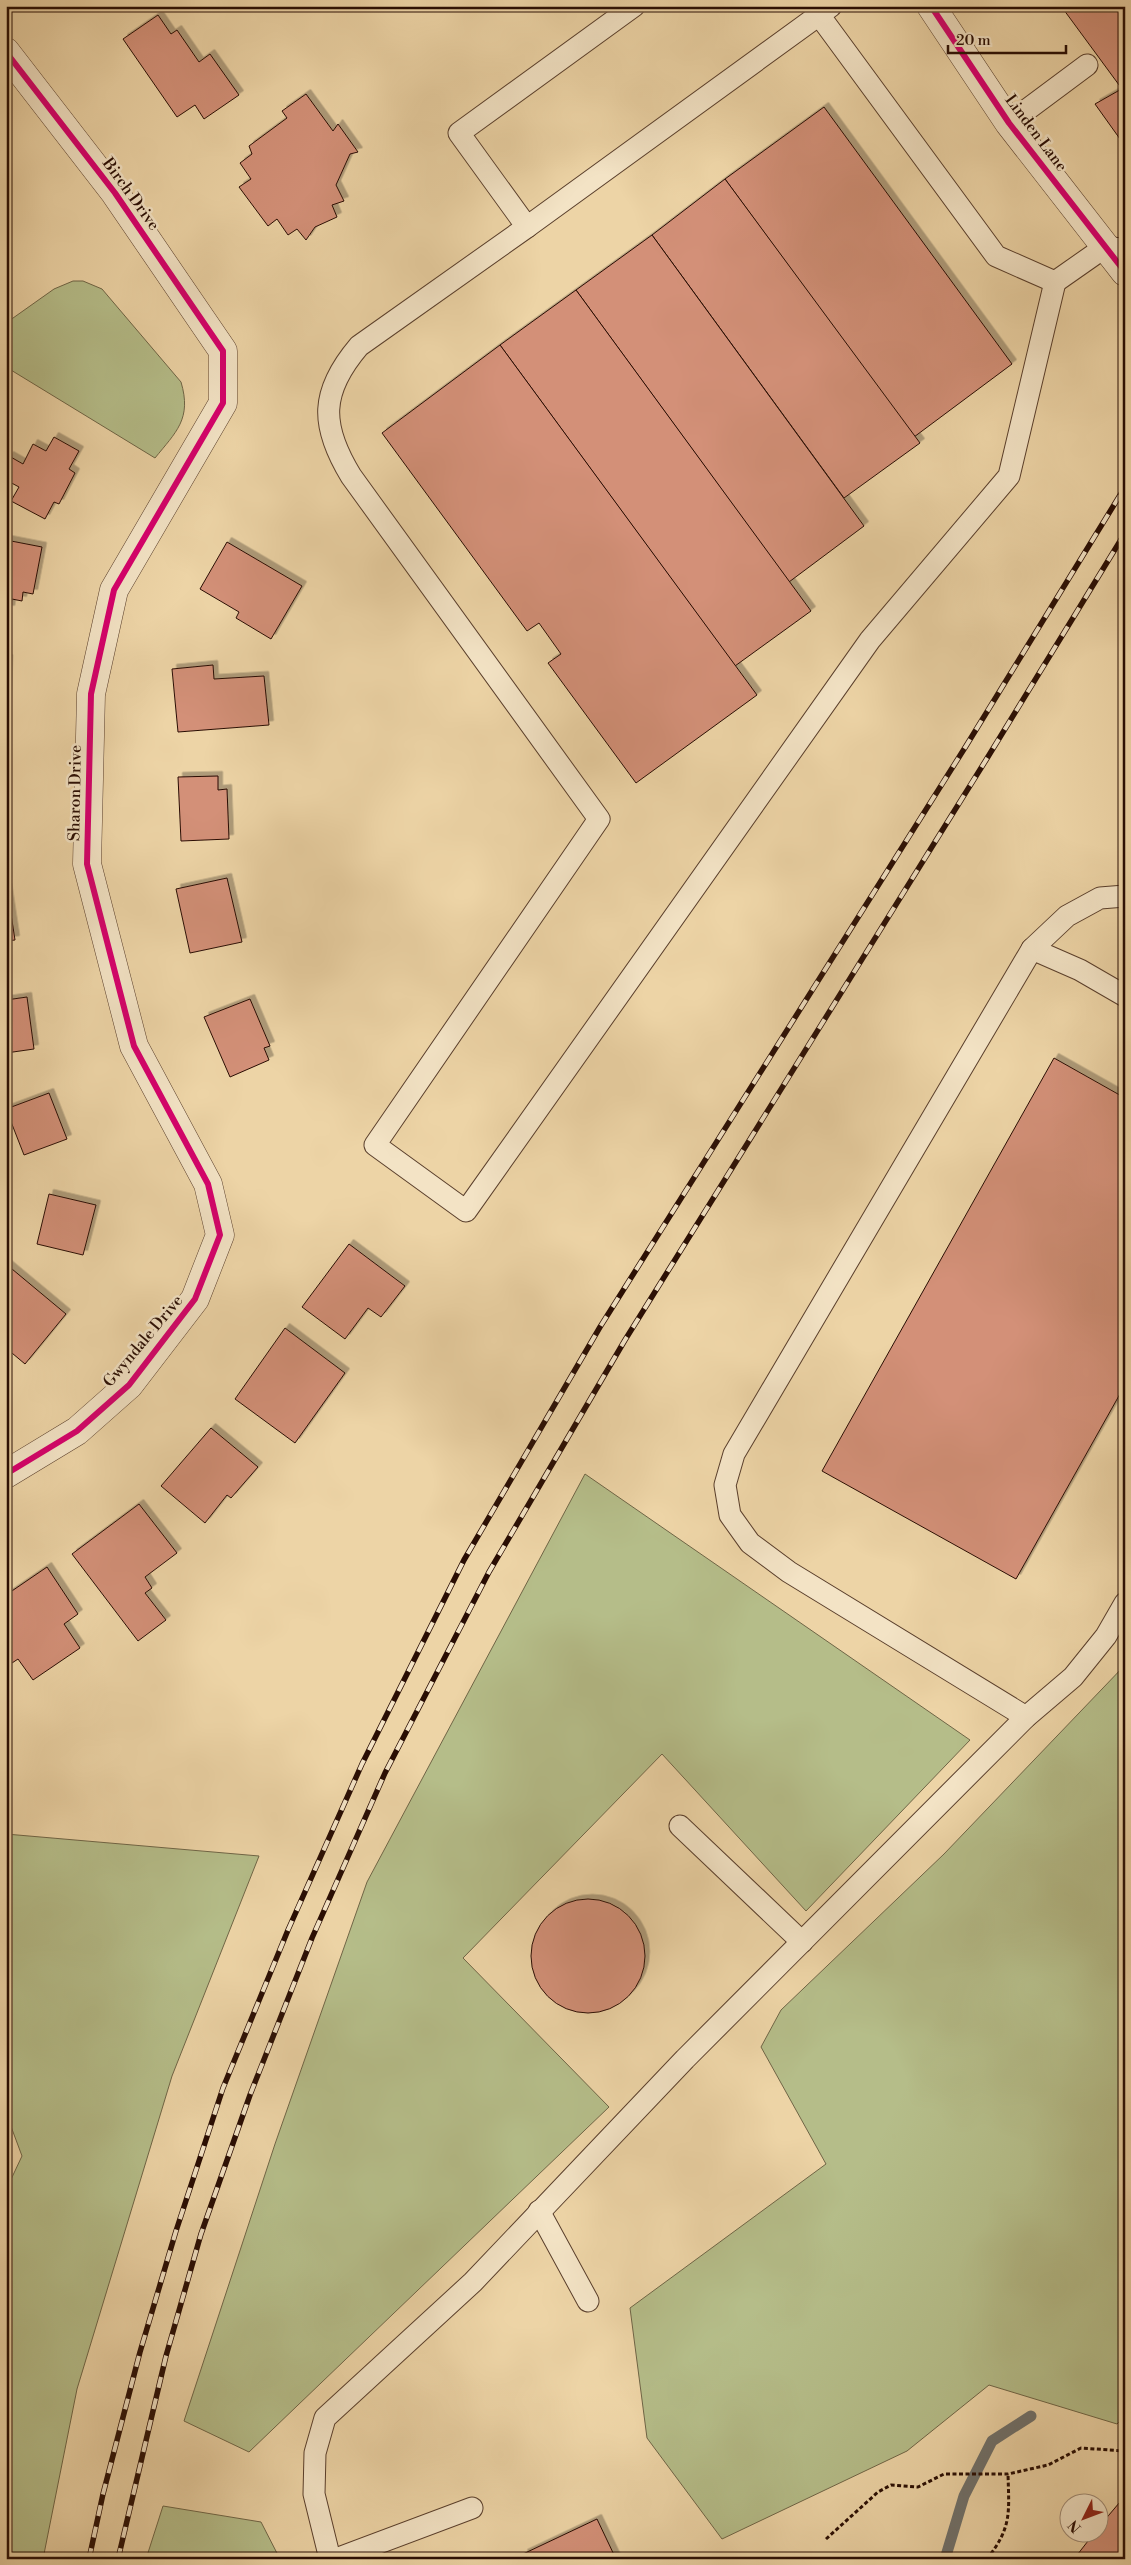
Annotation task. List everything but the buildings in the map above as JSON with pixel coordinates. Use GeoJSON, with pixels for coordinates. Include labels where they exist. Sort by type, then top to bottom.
{"type":"FeatureCollection","features":[{"type":"Feature","properties":{"kind":"street","name":"Linden Lane"},"geometry":{"type":"LineString","coordinates":[[936,8],[1009,123],[1115,248],[1125,272]]}},
{"type":"Feature","properties":{"kind":"street","name":"Birch Drive"},"geometry":{"type":"LineString","coordinates":[[6,52],[115,194],[223,351],[224,358]]}},
{"type":"Feature","properties":{"kind":"street","name":"Sharon Drive"},"geometry":{"type":"LineString","coordinates":[[220,1235],[208,1184],[134,1046],[88,864],[91,694],[114,590],[223,403],[224,358]]}},
{"type":"Feature","properties":{"kind":"street","name":"Gwyndale Drive"},"geometry":{"type":"LineString","coordinates":[[6,1474],[77,1431],[129,1385],[195,1299],[220,1235]]}},
{"type":"Feature","properties":{"kind":"lane"},"geometry":{"type":"LineString","coordinates":[[527,227],[459,133],[634,6]]}},
{"type":"Feature","properties":{"kind":"lane"},"geometry":{"type":"LineString","coordinates":[[1055,282],[996,256],[822,9],[527,227],[359,346],[341,368],[330,395],[328,424],[336,452],[351,476],[599,819],[375,1145],[466,1211],[870,640],[1009,476],[1055,282],[1115,248]]}},
{"type":"Feature","properties":{"kind":"lane"},"geometry":{"type":"LineString","coordinates":[[1009,123],[1087,65]]}},
{"type":"Feature","properties":{"kind":"lane"},"geometry":{"type":"LineString","coordinates":[[1026,1717],[789,1572],[750,1543],[730,1515],[725,1485],[734,1454],[1032,949],[1067,916],[1100,898],[1125,896]]}},
{"type":"Feature","properties":{"kind":"lane"},"geometry":{"type":"LineString","coordinates":[[1032,949],[1080,970],[1125,996]]}},
{"type":"Feature","properties":{"kind":"lane"},"geometry":{"type":"LineString","coordinates":[[330,2559],[314,2494],[315,2453],[325,2418],[473,2282],[678,2066],[1026,1717],[1073,1677],[1106,1636],[1125,1603]]}},
{"type":"Feature","properties":{"kind":"lane"},"geometry":{"type":"LineString","coordinates":[[680,1826],[802,1942]]}},
{"type":"Feature","properties":{"kind":"lane"},"geometry":{"type":"LineString","coordinates":[[539,2211],[588,2300]]}},
{"type":"Feature","properties":{"kind":"lane"},"geometry":{"type":"LineString","coordinates":[[336,2559],[472,2508]]}},
{"type":"Feature","properties":{"kind":"path"},"geometry":{"type":"LineString","coordinates":[[826,2539],[878,2492],[891,2485],[918,2487],[944,2474],[1008,2474],[1048,2465],[1081,2448],[1125,2451]]}},
{"type":"Feature","properties":{"kind":"path"},"geometry":{"type":"LineString","coordinates":[[987,2559],[1001,2541],[1009,2520],[1008,2474]]}},
{"type":"Feature","properties":{"kind":"green space"},"geometry":{"type":"Polygon","coordinates":[[[73,281],[83,281],[102,289],[181,382],[185,406],[180,424],[155,458],[6,367],[6,323],[54,289],[73,281]]]}},
{"type":"Feature","properties":{"kind":"green space"},"geometry":{"type":"Polygon","coordinates":[[[585,1474],[970,1740],[806,1911],[662,1754],[463,1958],[609,2107],[249,2452],[184,2421],[275,2144],[367,1882],[585,1474]]]}},
{"type":"Feature","properties":{"kind":"green space"},"geometry":{"type":"Polygon","coordinates":[[[1125,1665],[1125,2416],[1117,2424],[989,2385],[907,2451],[722,2539],[647,2438],[630,2308],[826,2164],[761,2047],[781,2010],[944,1854],[1125,1665]]]}},
{"type":"Feature","properties":{"kind":"green space"},"geometry":{"type":"Polygon","coordinates":[[[6,1834],[259,1856],[172,2076],[77,2389],[43,2559],[6,2559],[6,2190],[22,2156],[6,2113],[6,1834]]]}},
{"type":"Feature","properties":{"kind":"green space"},"geometry":{"type":"Polygon","coordinates":[[[163,2506],[261,2522],[280,2559],[146,2559],[163,2506]]]}},
{"type":"Feature","properties":{"kind":"waterway"},"geometry":{"type":"LineString","coordinates":[[945,2559],[964,2496],[992,2441],[1031,2416]]}},
{"type":"Feature","properties":{"kind":"railway"},"geometry":{"type":"LineString","coordinates":[[89,2559],[103,2494],[140,2352],[176,2231],[223,2088],[288,1930],[362,1764],[464,1560],[600,1327],[966,746],[1125,487]]}},
{"type":"Feature","properties":{"kind":"railway"},"geometry":{"type":"LineString","coordinates":[[118,2559],[166,2356],[201,2234],[250,2095],[312,1938],[385,1773],[489,1572],[625,1340],[1125,533]]}},
{"type":"Feature","properties":{"kind":"cycle path"},"geometry":{"type":"LineString","coordinates":[[931,6],[1009,123],[1125,272]]}},
{"type":"Feature","properties":{"kind":"cycle path"},"geometry":{"type":"LineString","coordinates":[[6,52],[115,193],[223,351],[223,403],[114,590],[91,694],[87,864],[134,1046],[208,1184],[220,1235],[195,1299],[129,1385],[77,1431],[6,1474]]}}]}
